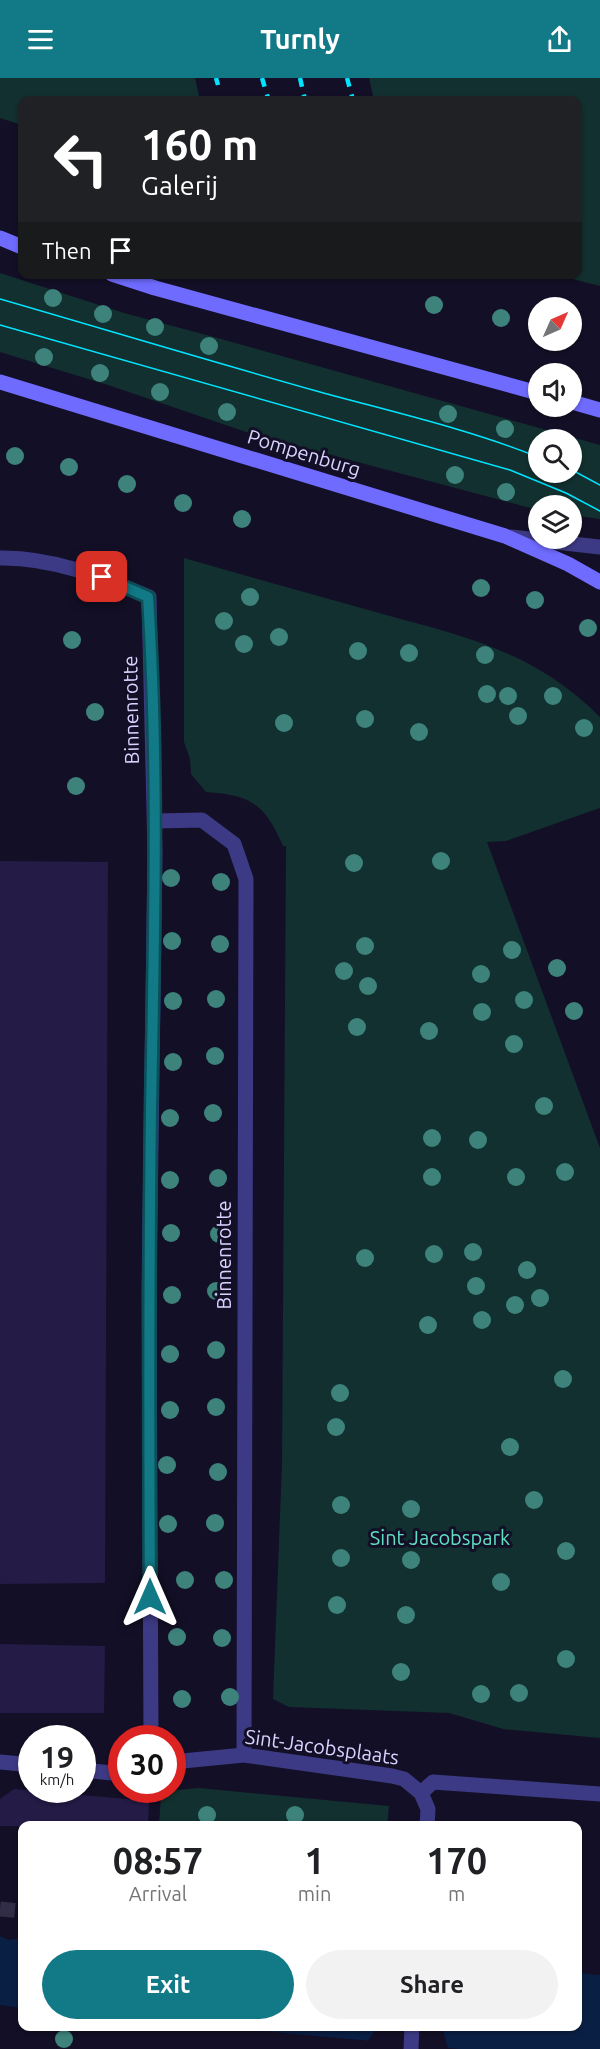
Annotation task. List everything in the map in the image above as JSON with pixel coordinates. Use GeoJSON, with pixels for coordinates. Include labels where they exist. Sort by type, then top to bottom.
{"type":"FeatureCollection","features":[{"type":"Feature","properties":{"kind":"main road"},"geometry":{"type":"LineString","coordinates":[[0,238],[18,245]]}},
{"type":"Feature","properties":{"kind":"main road"},"geometry":{"type":"LineString","coordinates":[[127,279],[528,390]]}},
{"type":"Feature","properties":{"kind":"main road","name":"Pompenburg"},"geometry":{"type":"LineString","coordinates":[[0,382],[506,536]]}},
{"type":"Feature","properties":{"kind":"main road"},"geometry":{"type":"LineString","coordinates":[[582,405],[600,410]]}},
{"type":"Feature","properties":{"kind":"main road"},"geometry":{"type":"LineString","coordinates":[[506,536],[568,564],[600,582]]}},
{"type":"Feature","properties":{"kind":"street","name":"Pompenburg"},"geometry":{"type":"LineString","coordinates":[[506,536],[600,548]]}},
{"type":"Feature","properties":{"kind":"street","name":"Binnenrotte"},"geometry":{"type":"LineString","coordinates":[[0,558],[23,557],[102,577],[148,597],[155,821],[149,1291],[151,1725]]}},
{"type":"Feature","properties":{"kind":"street","name":"Binnenrotte"},"geometry":{"type":"LineString","coordinates":[[155,821],[202,820],[234,844],[246,879],[244,1755]]}},
{"type":"Feature","properties":{"kind":"street","name":"Sint-Jacobsplaats"},"geometry":{"type":"LineString","coordinates":[[186,1761],[244,1755],[392,1776],[404,1779],[421,1792]]}},
{"type":"Feature","properties":{"kind":"street"},"geometry":{"type":"LineString","coordinates":[[0,1762],[18,1764]]}},
{"type":"Feature","properties":{"kind":"street"},"geometry":{"type":"LineString","coordinates":[[428,1821],[429,1809],[421,1792],[433,1782],[600,1794]]}},
{"type":"Feature","properties":{"kind":"street"},"geometry":{"type":"LineString","coordinates":[[411,2047],[412,2031]]}},
{"type":"Feature","properties":{"kind":"green space"},"geometry":{"type":"Polygon","coordinates":[[[0,78],[195,78],[199,96],[18,96],[18,124],[0,118],[0,78]]]}},
{"type":"Feature","properties":{"kind":"green space"},"geometry":{"type":"Polygon","coordinates":[[[369,78],[600,78],[600,286],[573,279],[582,279],[582,96],[373,96],[369,78]]]}},
{"type":"Feature","properties":{"kind":"green space"},"geometry":{"type":"Polygon","coordinates":[[[0,273],[124,313],[543,429],[528,429],[528,483],[582,483],[582,440],[600,445],[600,519],[582,516],[582,495],[528,495],[528,507],[252,434],[111,386],[0,352],[0,273]]]}},
{"type":"Feature","properties":{"kind":"green space","name":"Sint Jacobspark"},"geometry":{"type":"Polygon","coordinates":[[[184,558],[436,629],[494,648],[548,675],[600,717],[600,808],[506,841],[487,842],[600,1148],[600,1738],[503,1729],[449,1713],[289,1707],[273,1699],[282,1463],[286,846],[283,846],[270,820],[255,804],[234,796],[206,792],[191,774],[190,759],[184,742],[184,558]]]}},
{"type":"Feature","properties":{"kind":"green space"},"geometry":{"type":"Polygon","coordinates":[[[199,1788],[389,1806],[387,1821],[159,1821],[161,1803],[186,1803],[186,1789],[199,1788]]]}},
{"type":"Feature","properties":{"kind":"water"},"geometry":{"type":"Polygon","coordinates":[[[0,1936],[9,1940],[18,1939],[18,2007],[0,2005],[0,1936]]]}},
{"type":"Feature","properties":{"kind":"water"},"geometry":{"type":"Polygon","coordinates":[[[582,1973],[600,1975],[600,2049],[460,2049],[261,2031],[582,2031],[582,1973]]]}},
{"type":"Feature","properties":{"kind":"pier"},"geometry":{"type":"Polygon","coordinates":[[[374,2031],[443,2031],[448,2048],[368,2041],[374,2031]]]}},
{"type":"Feature","properties":{"kind":"building"},"geometry":{"type":"Polygon","coordinates":[[[0,861],[108,862],[105,1583],[0,1584],[0,861]]]}},
{"type":"Feature","properties":{"kind":"building"},"geometry":{"type":"Polygon","coordinates":[[[0,1644],[105,1646],[104,1713],[0,1713],[0,1644]]]}},
{"type":"Feature","properties":{"kind":"building"},"geometry":{"type":"Polygon","coordinates":[[[14,1789],[18,1789],[18,1803],[96,1803],[96,1796],[108,1797],[108,1803],[149,1803],[148,1821],[18,1821],[18,1826],[0,1826],[0,1799],[14,1789]]]}},
{"type":"Feature","properties":{"kind":"tunnel"},"geometry":{"type":"LineString","coordinates":[[0,1909],[18,1911]]}},
{"type":"Feature","properties":{"kind":"tram line"},"geometry":{"type":"LineString","coordinates":[[0,299],[280,381],[458,429],[528,453]]}},
{"type":"Feature","properties":{"kind":"tram line"},"geometry":{"type":"LineString","coordinates":[[0,325],[510,470],[566,493],[600,511]]}},
{"type":"Feature","properties":{"kind":"tram line"},"geometry":{"type":"LineString","coordinates":[[582,475],[600,485]]}},
{"type":"Feature","properties":{"kind":"railway"},"geometry":{"type":"LineString","coordinates":[[216,78],[218,85]]}},
{"type":"Feature","properties":{"kind":"railway"},"geometry":{"type":"LineString","coordinates":[[262,78],[267,96]]}},
{"type":"Feature","properties":{"kind":"railway"},"geometry":{"type":"LineString","coordinates":[[300,78],[304,96]]}},
{"type":"Feature","properties":{"kind":"railway"},"geometry":{"type":"LineString","coordinates":[[347,78],[352,96]]}},
{"type":"Feature","properties":{"kind":"route"},"geometry":{"type":"LineString","coordinates":[[102,577],[148,597],[151,635],[155,854],[149,1291],[150,1597]]}}]}
